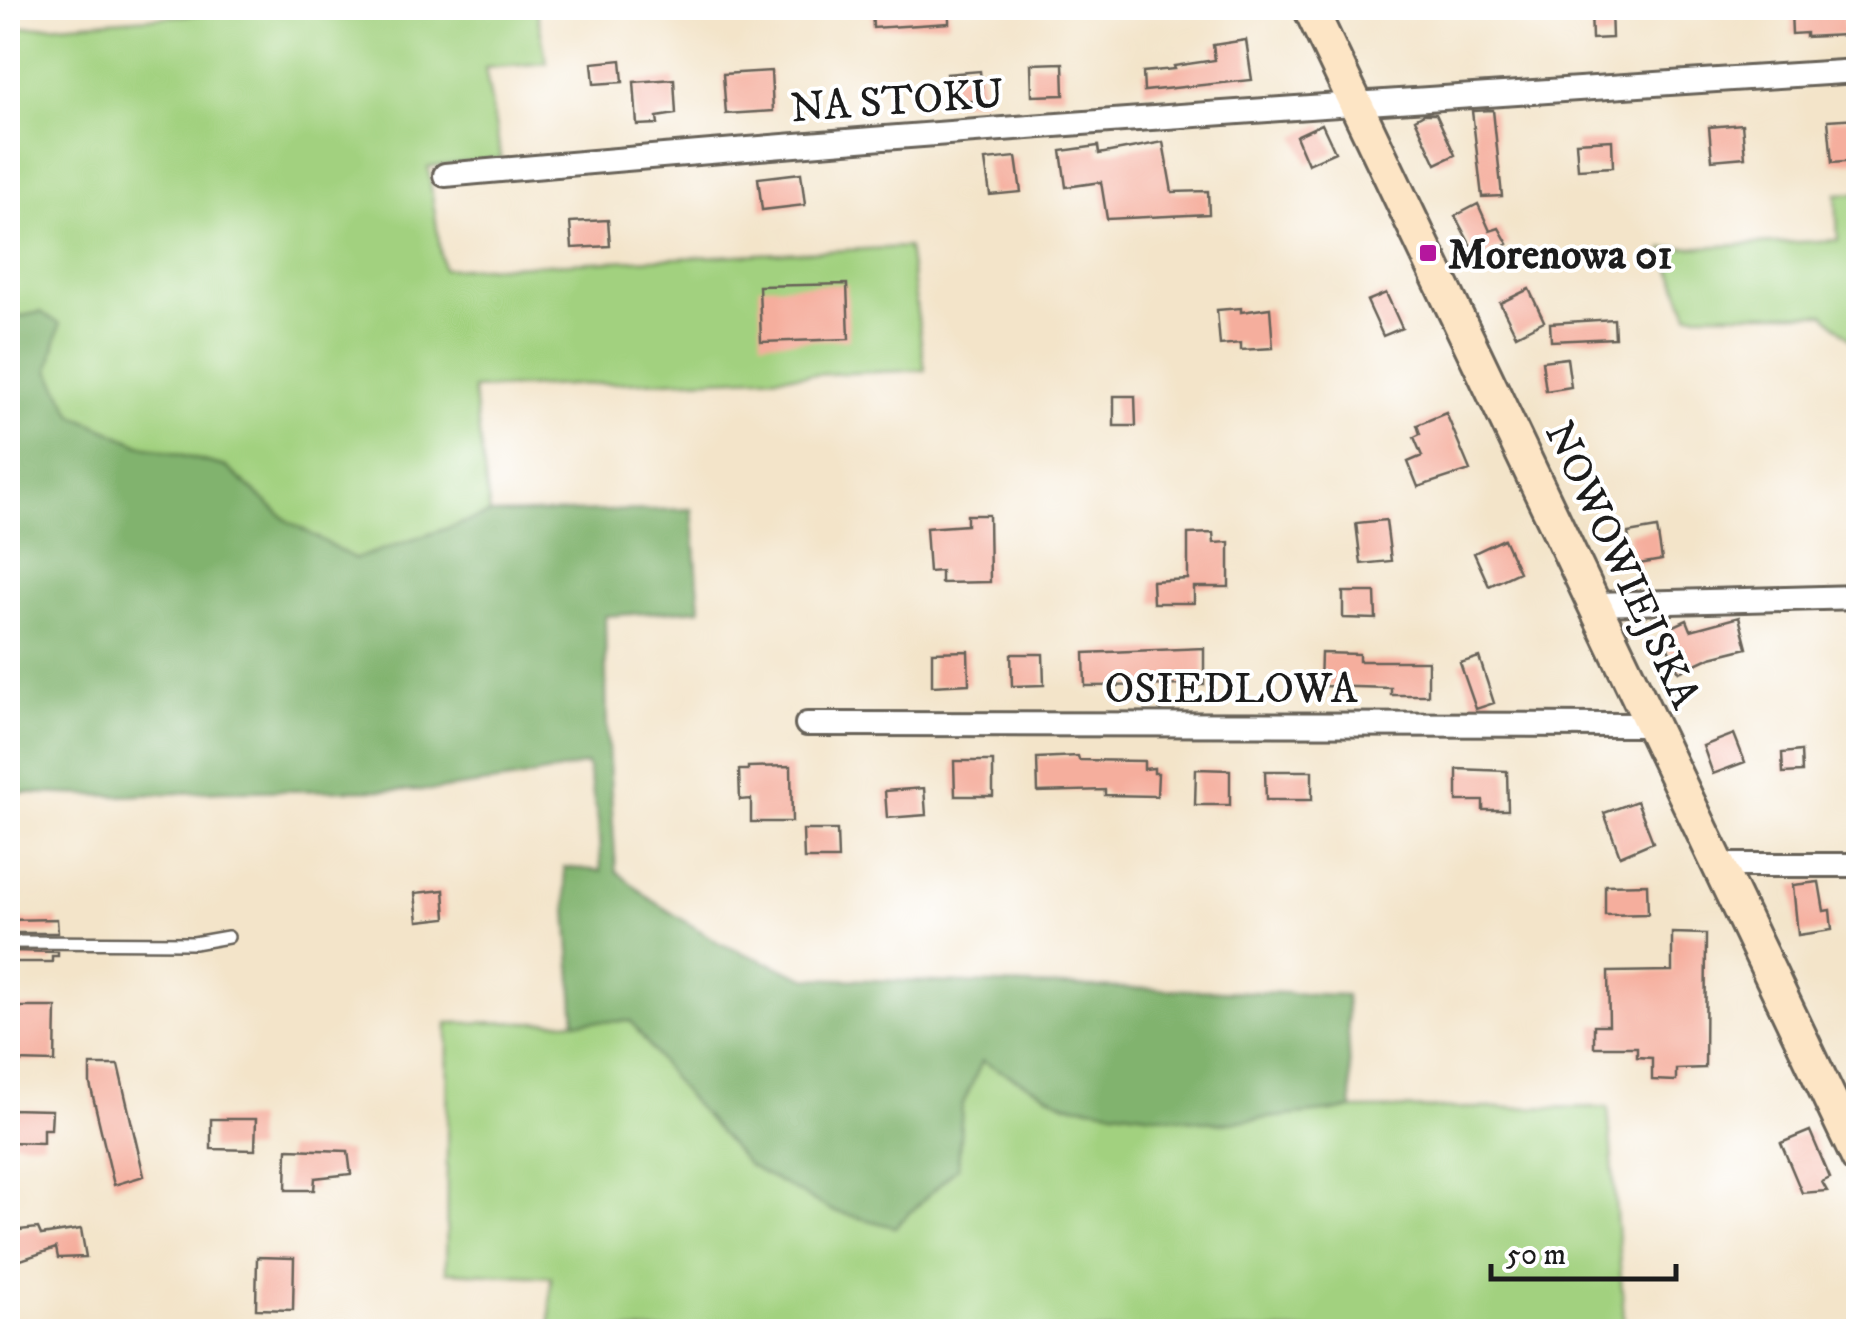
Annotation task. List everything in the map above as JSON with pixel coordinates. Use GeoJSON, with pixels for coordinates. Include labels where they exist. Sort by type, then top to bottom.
{"type":"FeatureCollection","features":[{"type":"Feature","properties":{"kind":"street","name":"NOWOWIEJSKA"},"geometry":{"type":"LineString","coordinates":[[1310,8],[1719,865],[1846,1108],[1858,1158]]}},
{"type":"Feature","properties":{"kind":"street","name":"NA STOKU"},"geometry":{"type":"LineString","coordinates":[[444,174],[712,150],[1858,70]]}},
{"type":"Feature","properties":{"kind":"street"},"geometry":{"type":"LineString","coordinates":[[1596,604],[1858,597]]}},
{"type":"Feature","properties":{"kind":"street","name":"OSIEDLOWA"},"geometry":{"type":"LineString","coordinates":[[807,724],[1654,726]]}},
{"type":"Feature","properties":{"kind":"street"},"geometry":{"type":"LineString","coordinates":[[1719,865],[1858,864]]}},
{"type":"Feature","properties":{"kind":"lane"},"geometry":{"type":"LineString","coordinates":[[8,942],[194,943],[228,938]]}},
{"type":"Feature","properties":{"kind":"green space"},"geometry":{"type":"Polygon","coordinates":[[[279,8],[536,8],[547,63],[485,68],[501,158],[428,167],[443,269],[908,247],[925,370],[473,389],[490,514],[355,559],[288,521],[226,467],[140,445],[73,415],[49,370],[41,312],[8,319],[8,29],[279,8]]]}},
{"type":"Feature","properties":{"kind":"green space"},"geometry":{"type":"Polygon","coordinates":[[[1858,193],[1858,348],[1825,314],[1688,314],[1663,249],[1838,240],[1836,194],[1858,193]]]}},
{"type":"Feature","properties":{"kind":"green space"},"geometry":{"type":"Polygon","coordinates":[[[41,312],[60,324],[49,370],[73,415],[140,445],[226,467],[288,521],[355,559],[490,514],[692,509],[700,609],[605,616],[607,732],[616,871],[650,899],[721,944],[806,978],[1346,995],[1352,1109],[1220,1123],[1066,1104],[982,1061],[962,1106],[958,1167],[895,1227],[833,1211],[748,1165],[678,1086],[631,1021],[575,1022],[564,867],[601,871],[598,821],[587,764],[437,790],[222,791],[118,796],[8,792],[8,319],[41,312]]]}},
{"type":"Feature","properties":{"kind":"green space"},"geometry":{"type":"Polygon","coordinates":[[[631,1021],[678,1086],[958,1167],[962,1106],[982,1061],[1066,1104],[1220,1123],[1352,1109],[1608,1107],[1625,1331],[550,1331],[551,1277],[446,1272],[448,1023],[631,1021]]]}},
{"type":"Feature","properties":{"kind":"building"},"geometry":{"type":"Polygon","coordinates":[[[872,8],[949,8],[949,23],[873,28],[872,8]]]}},
{"type":"Feature","properties":{"kind":"building"},"geometry":{"type":"Polygon","coordinates":[[[1591,8],[1611,8],[1612,38],[1592,39],[1591,8]]]}},
{"type":"Feature","properties":{"kind":"building"},"geometry":{"type":"Polygon","coordinates":[[[1843,8],[1845,35],[1792,34],[1791,11],[1843,8]]]}},
{"type":"Feature","properties":{"kind":"building"},"geometry":{"type":"Polygon","coordinates":[[[1246,40],[1252,80],[1144,91],[1143,72],[1215,60],[1213,45],[1246,40]]]}},
{"type":"Feature","properties":{"kind":"building"},"geometry":{"type":"Polygon","coordinates":[[[621,60],[623,82],[594,84],[592,63],[621,60]]]}},
{"type":"Feature","properties":{"kind":"building"},"geometry":{"type":"Polygon","coordinates":[[[1063,63],[1064,95],[1032,96],[1031,64],[1063,63]]]}},
{"type":"Feature","properties":{"kind":"building"},"geometry":{"type":"Polygon","coordinates":[[[771,71],[773,111],[726,114],[723,74],[771,71]]]}},
{"type":"Feature","properties":{"kind":"building"},"geometry":{"type":"Polygon","coordinates":[[[980,71],[983,100],[949,103],[947,74],[980,71]]]}},
{"type":"Feature","properties":{"kind":"building"},"geometry":{"type":"Polygon","coordinates":[[[674,79],[676,114],[657,117],[658,124],[637,125],[634,82],[674,79]]]}},
{"type":"Feature","properties":{"kind":"building"},"geometry":{"type":"Polygon","coordinates":[[[1493,110],[1502,196],[1482,197],[1472,111],[1493,110]]]}},
{"type":"Feature","properties":{"kind":"building"},"geometry":{"type":"Polygon","coordinates":[[[1436,114],[1455,155],[1436,164],[1415,119],[1436,114]]]}},
{"type":"Feature","properties":{"kind":"building"},"geometry":{"type":"Polygon","coordinates":[[[1858,118],[1857,161],[1832,163],[1828,120],[1858,118]]]}},
{"type":"Feature","properties":{"kind":"building"},"geometry":{"type":"Polygon","coordinates":[[[1322,124],[1335,152],[1308,164],[1296,136],[1322,124]]]}},
{"type":"Feature","properties":{"kind":"building"},"geometry":{"type":"Polygon","coordinates":[[[1742,124],[1745,157],[1712,160],[1709,127],[1742,124]]]}},
{"type":"Feature","properties":{"kind":"building"},"geometry":{"type":"Polygon","coordinates":[[[1612,140],[1613,167],[1578,169],[1576,142],[1612,140]]]}},
{"type":"Feature","properties":{"kind":"building"},"geometry":{"type":"Polygon","coordinates":[[[1163,142],[1172,192],[1208,191],[1209,214],[1107,219],[1101,182],[1066,187],[1061,151],[1098,146],[1099,154],[1163,142]]]}},
{"type":"Feature","properties":{"kind":"building"},"geometry":{"type":"Polygon","coordinates":[[[1016,157],[1021,192],[990,195],[985,160],[1016,157]]]}},
{"type":"Feature","properties":{"kind":"building"},"geometry":{"type":"Polygon","coordinates":[[[801,173],[805,205],[762,210],[758,178],[801,173]]]}},
{"type":"Feature","properties":{"kind":"building"},"geometry":{"type":"Polygon","coordinates":[[[1478,204],[1490,231],[1499,228],[1508,244],[1478,259],[1455,216],[1478,204]]]}},
{"type":"Feature","properties":{"kind":"building"},"geometry":{"type":"Polygon","coordinates":[[[608,220],[610,246],[572,248],[570,222],[608,220]]]}},
{"type":"Feature","properties":{"kind":"building"},"geometry":{"type":"Polygon","coordinates":[[[847,284],[849,339],[761,342],[759,286],[847,284]]]}},
{"type":"Feature","properties":{"kind":"building"},"geometry":{"type":"Polygon","coordinates":[[[1529,289],[1544,321],[1516,335],[1500,303],[1529,289]]]}},
{"type":"Feature","properties":{"kind":"building"},"geometry":{"type":"Polygon","coordinates":[[[1386,293],[1402,328],[1383,336],[1367,301],[1386,293]]]}},
{"type":"Feature","properties":{"kind":"building"},"geometry":{"type":"Polygon","coordinates":[[[1241,308],[1241,312],[1270,308],[1273,348],[1241,350],[1241,343],[1220,345],[1217,310],[1241,308]]]}},
{"type":"Feature","properties":{"kind":"building"},"geometry":{"type":"Polygon","coordinates":[[[1614,319],[1615,338],[1551,341],[1550,323],[1614,319]]]}},
{"type":"Feature","properties":{"kind":"building"},"geometry":{"type":"Polygon","coordinates":[[[1567,358],[1571,387],[1546,391],[1542,361],[1567,358]]]}},
{"type":"Feature","properties":{"kind":"building"},"geometry":{"type":"Polygon","coordinates":[[[1114,396],[1135,396],[1136,426],[1114,426],[1114,396]]]}},
{"type":"Feature","properties":{"kind":"building"},"geometry":{"type":"Polygon","coordinates":[[[1446,413],[1470,470],[1418,487],[1408,462],[1422,456],[1414,437],[1420,434],[1417,425],[1446,413]]]}},
{"type":"Feature","properties":{"kind":"building"},"geometry":{"type":"Polygon","coordinates":[[[967,515],[989,515],[990,582],[941,583],[941,571],[929,572],[926,528],[967,525],[967,515]]]}},
{"type":"Feature","properties":{"kind":"building"},"geometry":{"type":"Polygon","coordinates":[[[1386,520],[1391,561],[1361,564],[1356,523],[1386,520]]]}},
{"type":"Feature","properties":{"kind":"building"},"geometry":{"type":"Polygon","coordinates":[[[1657,528],[1662,560],[1633,565],[1628,533],[1657,528]]]}},
{"type":"Feature","properties":{"kind":"building"},"geometry":{"type":"Polygon","coordinates":[[[1213,533],[1214,543],[1229,542],[1229,587],[1194,587],[1194,603],[1153,603],[1152,581],[1188,579],[1188,534],[1213,533]]]}},
{"type":"Feature","properties":{"kind":"building"},"geometry":{"type":"Polygon","coordinates":[[[1504,539],[1519,572],[1489,586],[1474,553],[1504,539]]]}},
{"type":"Feature","properties":{"kind":"building"},"geometry":{"type":"Polygon","coordinates":[[[1343,592],[1375,592],[1376,619],[1343,618],[1343,592]]]}},
{"type":"Feature","properties":{"kind":"building"},"geometry":{"type":"Polygon","coordinates":[[[1739,617],[1747,648],[1711,657],[1679,672],[1661,632],[1687,620],[1691,630],[1739,617]]]}},
{"type":"Feature","properties":{"kind":"building"},"geometry":{"type":"Polygon","coordinates":[[[1204,648],[1204,685],[1085,686],[1084,653],[1204,648]]]}},
{"type":"Feature","properties":{"kind":"building"},"geometry":{"type":"Polygon","coordinates":[[[968,651],[969,684],[932,686],[932,652],[968,651]]]}},
{"type":"Feature","properties":{"kind":"building"},"geometry":{"type":"Polygon","coordinates":[[[1321,653],[1359,654],[1359,661],[1428,661],[1428,695],[1391,695],[1391,688],[1320,686],[1321,653]]]}},
{"type":"Feature","properties":{"kind":"building"},"geometry":{"type":"Polygon","coordinates":[[[1011,654],[1043,654],[1044,685],[1012,686],[1011,654]]]}},
{"type":"Feature","properties":{"kind":"building"},"geometry":{"type":"Polygon","coordinates":[[[1479,657],[1494,703],[1476,709],[1460,663],[1479,657]]]}},
{"type":"Feature","properties":{"kind":"building"},"geometry":{"type":"Polygon","coordinates":[[[1734,734],[1745,762],[1713,774],[1703,746],[1734,734]]]}},
{"type":"Feature","properties":{"kind":"building"},"geometry":{"type":"Polygon","coordinates":[[[1801,751],[1802,772],[1783,773],[1782,753],[1801,751]]]}},
{"type":"Feature","properties":{"kind":"building"},"geometry":{"type":"Polygon","coordinates":[[[1078,756],[1079,760],[1144,761],[1144,769],[1154,768],[1154,773],[1158,773],[1157,796],[1105,795],[1105,790],[1038,792],[1037,758],[1078,756]]]}},
{"type":"Feature","properties":{"kind":"building"},"geometry":{"type":"Polygon","coordinates":[[[954,761],[993,761],[993,796],[955,796],[954,761]]]}},
{"type":"Feature","properties":{"kind":"building"},"geometry":{"type":"Polygon","coordinates":[[[791,766],[792,822],[751,822],[751,799],[740,800],[739,770],[791,766]]]}},
{"type":"Feature","properties":{"kind":"building"},"geometry":{"type":"Polygon","coordinates":[[[1196,769],[1230,770],[1230,805],[1195,805],[1196,769]]]}},
{"type":"Feature","properties":{"kind":"building"},"geometry":{"type":"Polygon","coordinates":[[[1457,769],[1507,771],[1508,810],[1483,810],[1483,801],[1457,801],[1457,769]]]}},
{"type":"Feature","properties":{"kind":"building"},"geometry":{"type":"Polygon","coordinates":[[[1265,771],[1312,771],[1312,800],[1266,800],[1265,771]]]}},
{"type":"Feature","properties":{"kind":"building"},"geometry":{"type":"Polygon","coordinates":[[[924,788],[926,815],[887,818],[885,791],[924,788]]]}},
{"type":"Feature","properties":{"kind":"building"},"geometry":{"type":"Polygon","coordinates":[[[1637,801],[1653,842],[1620,856],[1604,813],[1637,801]]]}},
{"type":"Feature","properties":{"kind":"building"},"geometry":{"type":"Polygon","coordinates":[[[803,830],[837,830],[838,859],[804,859],[803,830]]]}},
{"type":"Feature","properties":{"kind":"building"},"geometry":{"type":"Polygon","coordinates":[[[1819,882],[1824,911],[1830,910],[1832,930],[1798,935],[1793,885],[1819,882]]]}},
{"type":"Feature","properties":{"kind":"building"},"geometry":{"type":"Polygon","coordinates":[[[1647,884],[1648,914],[1605,915],[1605,885],[1647,884]]]}},
{"type":"Feature","properties":{"kind":"building"},"geometry":{"type":"Polygon","coordinates":[[[444,890],[446,918],[418,921],[415,893],[444,890]]]}},
{"type":"Feature","properties":{"kind":"building"},"geometry":{"type":"Polygon","coordinates":[[[57,919],[58,933],[8,933],[8,920],[57,919]]]}},
{"type":"Feature","properties":{"kind":"building"},"geometry":{"type":"Polygon","coordinates":[[[1672,933],[1706,934],[1705,1068],[1676,1069],[1676,1081],[1652,1080],[1652,1058],[1637,1057],[1637,1047],[1594,1047],[1594,1025],[1609,1025],[1608,972],[1672,971],[1672,933]]]}},
{"type":"Feature","properties":{"kind":"building"},"geometry":{"type":"Polygon","coordinates":[[[8,951],[58,952],[58,956],[52,956],[52,962],[8,962],[8,951]]]}},
{"type":"Feature","properties":{"kind":"building"},"geometry":{"type":"Polygon","coordinates":[[[15,1007],[56,1007],[55,1062],[15,1061],[15,1007]]]}},
{"type":"Feature","properties":{"kind":"building"},"geometry":{"type":"Polygon","coordinates":[[[90,1065],[118,1065],[144,1176],[114,1185],[90,1084],[90,1065]]]}},
{"type":"Feature","properties":{"kind":"building"},"geometry":{"type":"Polygon","coordinates":[[[8,1109],[52,1110],[51,1129],[43,1129],[43,1143],[8,1142],[8,1109]]]}},
{"type":"Feature","properties":{"kind":"building"},"geometry":{"type":"Polygon","coordinates":[[[211,1119],[256,1119],[255,1150],[211,1149],[211,1119]]]}},
{"type":"Feature","properties":{"kind":"building"},"geometry":{"type":"Polygon","coordinates":[[[1810,1131],[1830,1178],[1822,1182],[1827,1191],[1802,1193],[1781,1143],[1810,1131]]]}},
{"type":"Feature","properties":{"kind":"building"},"geometry":{"type":"Polygon","coordinates":[[[287,1149],[348,1151],[351,1174],[315,1178],[314,1190],[286,1190],[287,1149]]]}},
{"type":"Feature","properties":{"kind":"building"},"geometry":{"type":"Polygon","coordinates":[[[38,1228],[41,1235],[81,1229],[86,1257],[58,1258],[56,1248],[18,1261],[8,1231],[38,1228]]]}},
{"type":"Feature","properties":{"kind":"building"},"geometry":{"type":"Polygon","coordinates":[[[257,1257],[294,1258],[293,1310],[256,1309],[257,1257]]]}},
{"type":"Feature","properties":{"kind":"place","name":"Morenowa 01"},"geometry":{"type":"Point","coordinates":[1428,253]}}]}
